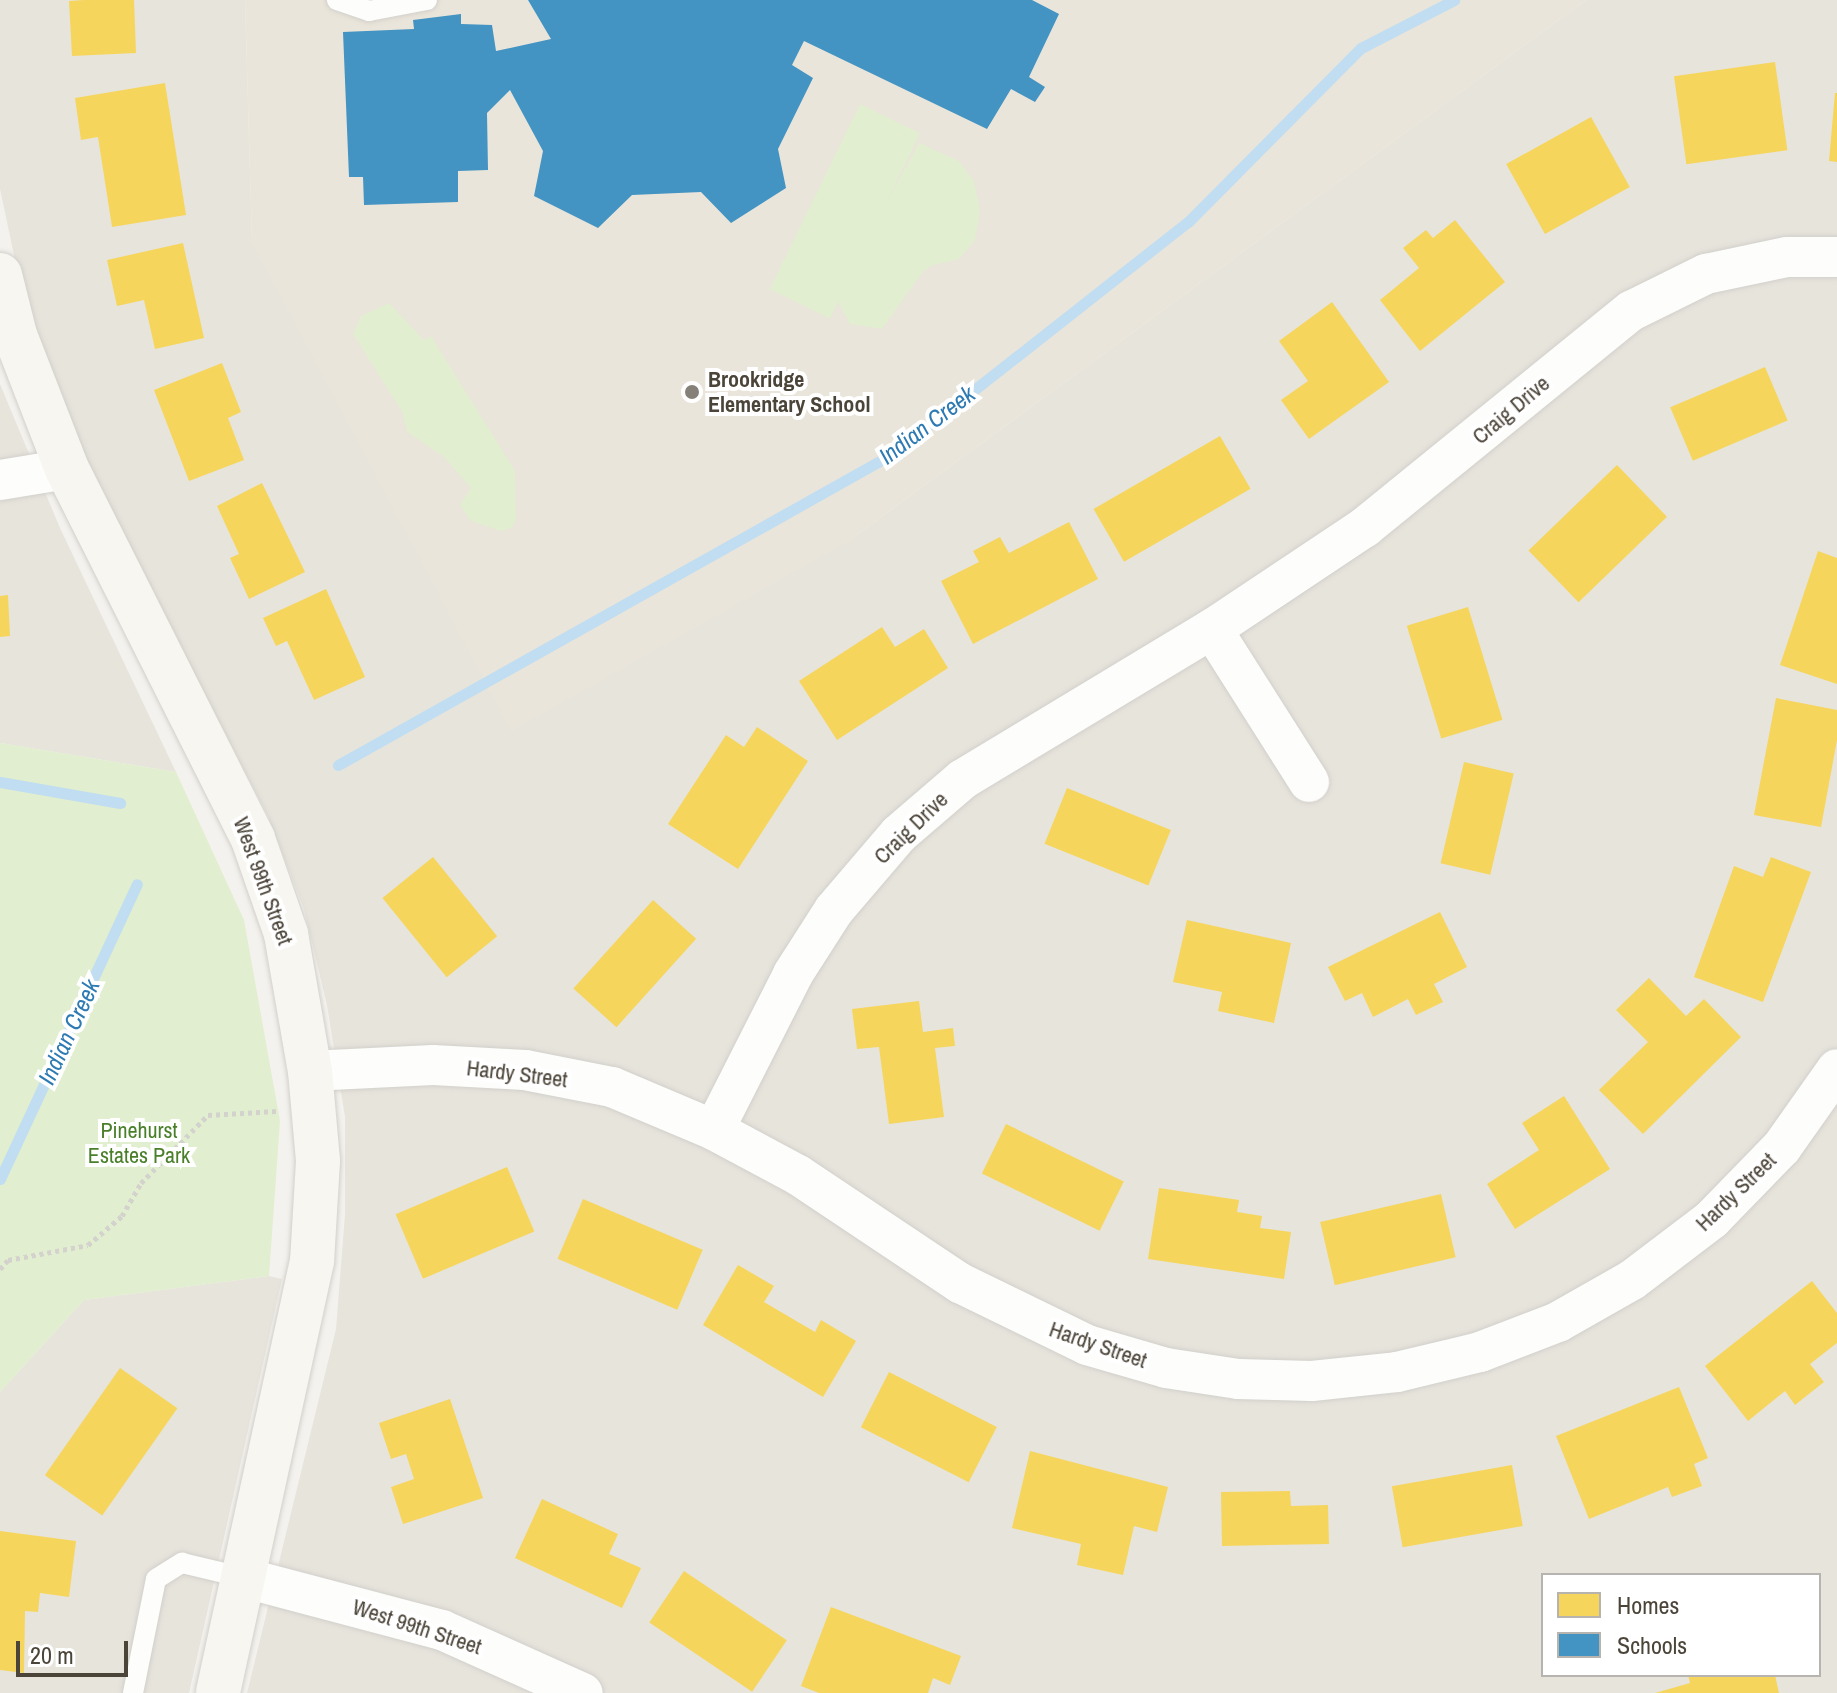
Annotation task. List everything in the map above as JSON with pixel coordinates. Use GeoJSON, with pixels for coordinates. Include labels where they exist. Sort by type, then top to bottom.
{"type":"FeatureCollection","features":[{"type":"Feature","properties":{"kind":"street","name":"Craig Drive"},"geometry":{"type":"LineString","coordinates":[[714,1130],[793,974],[834,910],[899,834],[963,779],[1212,629],[1365,527],[1631,311],[1706,274],[1787,257],[1837,257]]}},
{"type":"Feature","properties":{"kind":"street","name":"West 99th Street"},"geometry":{"type":"LineString","coordinates":[[0,275],[15,335],[67,469],[253,839],[286,934],[310,1071],[318,1161],[312,1261],[218,1693]]}},
{"type":"Feature","properties":{"kind":"street"},"geometry":{"type":"LineString","coordinates":[[0,480],[67,469]]}},
{"type":"Feature","properties":{"kind":"street"},"geometry":{"type":"LineString","coordinates":[[1212,629],[1309,782]]}},
{"type":"Feature","properties":{"kind":"street","name":"Hardy Street"},"geometry":{"type":"LineString","coordinates":[[310,1071],[433,1065],[525,1070],[612,1087],[714,1130],[798,1175],[960,1283],[1087,1345],[1166,1368],[1238,1379],[1312,1381],[1397,1372],[1480,1352],[1558,1322],[1632,1280],[1732,1199],[1782,1147],[1837,1069]]}},
{"type":"Feature","properties":{"kind":"street","name":"West 99th Street"},"geometry":{"type":"LineString","coordinates":[[245,1578],[442,1630],[583,1693]]}},
{"type":"Feature","properties":{"kind":"lane"},"geometry":{"type":"LineString","coordinates":[[337,0],[369,11],[427,0]]}},
{"type":"Feature","properties":{"kind":"lane"},"geometry":{"type":"LineString","coordinates":[[133,1693],[156,1579],[182,1563],[245,1578]]}},
{"type":"Feature","properties":{"kind":"path"},"geometry":{"type":"LineString","coordinates":[[0,1269],[8,1260],[88,1245],[122,1216],[141,1183],[208,1115],[285,1111]]}},
{"type":"Feature","properties":{"kind":"shaded area"},"geometry":{"type":"Polygon","coordinates":[[[0,0],[245,0],[252,242],[847,542],[1586,0],[1837,0],[1837,1693],[247,1693],[336,1329],[345,1214],[345,1117],[327,1005],[304,909],[268,816],[108,509],[54,386],[22,293],[0,189],[0,0]]]}},
{"type":"Feature","properties":{"kind":"shaded area","name":"Brookridge Elementary School"},"geometry":{"type":"Polygon","coordinates":[[[245,0],[1586,0],[847,542],[511,731],[252,242],[245,0]]]}},
{"type":"Feature","properties":{"kind":"shaded area"},"geometry":{"type":"Polygon","coordinates":[[[0,384],[60,528],[176,772],[0,743],[0,384]]]}},
{"type":"Feature","properties":{"kind":"shaded area"},"geometry":{"type":"Polygon","coordinates":[[[269,1276],[282,1279],[189,1693],[0,1693],[0,1392],[84,1300],[269,1276]]]}},
{"type":"Feature","properties":{"kind":"green space"},"geometry":{"type":"Polygon","coordinates":[[[860,104],[920,133],[830,319],[770,289],[860,104]]]}},
{"type":"Feature","properties":{"kind":"green space"},"geometry":{"type":"Polygon","coordinates":[[[919,143],[959,161],[974,181],[980,211],[975,240],[959,259],[930,266],[921,274],[882,329],[850,324],[835,296],[919,143]]]}},
{"type":"Feature","properties":{"kind":"green space"},"geometry":{"type":"Polygon","coordinates":[[[389,303],[424,340],[431,336],[515,471],[516,520],[512,528],[501,531],[471,521],[460,505],[471,488],[444,457],[407,432],[403,413],[353,334],[361,316],[389,303]]]}},
{"type":"Feature","properties":{"kind":"green space","name":"Pinehurst Estates Park"},"geometry":{"type":"Polygon","coordinates":[[[0,743],[176,772],[244,920],[280,1121],[269,1276],[84,1300],[0,1392],[0,743]]]}},
{"type":"Feature","properties":{"kind":"building: Homes"},"geometry":{"type":"Polygon","coordinates":[[[134,0],[136,53],[72,56],[69,1],[134,0]]]}},
{"type":"Feature","properties":{"kind":"building: Homes"},"geometry":{"type":"Polygon","coordinates":[[[1775,62],[1787,150],[1686,164],[1674,76],[1775,62]]]}},
{"type":"Feature","properties":{"kind":"building: Homes"},"geometry":{"type":"Polygon","coordinates":[[[165,83],[186,215],[112,227],[98,137],[81,140],[75,98],[165,83]]]}},
{"type":"Feature","properties":{"kind":"building: Homes"},"geometry":{"type":"Polygon","coordinates":[[[1837,93],[1837,162],[1829,161],[1837,93]]]}},
{"type":"Feature","properties":{"kind":"building: Homes"},"geometry":{"type":"Polygon","coordinates":[[[1591,117],[1630,187],[1545,234],[1506,164],[1591,117]]]}},
{"type":"Feature","properties":{"kind":"building: Homes"},"geometry":{"type":"Polygon","coordinates":[[[1455,220],[1505,282],[1420,351],[1380,300],[1419,268],[1403,248],[1426,230],[1433,238],[1455,220]]]}},
{"type":"Feature","properties":{"kind":"building: Homes"},"geometry":{"type":"Polygon","coordinates":[[[183,243],[204,338],[155,349],[144,300],[117,306],[107,260],[183,243]]]}},
{"type":"Feature","properties":{"kind":"building: Homes"},"geometry":{"type":"Polygon","coordinates":[[[1332,302],[1389,382],[1309,439],[1281,400],[1308,381],[1279,341],[1332,302]]]}},
{"type":"Feature","properties":{"kind":"building: Homes"},"geometry":{"type":"Polygon","coordinates":[[[222,363],[241,412],[228,418],[244,460],[189,481],[154,390],[222,363]]]}},
{"type":"Feature","properties":{"kind":"building: Homes"},"geometry":{"type":"Polygon","coordinates":[[[1765,367],[1788,420],[1693,461],[1670,407],[1765,367]]]}},
{"type":"Feature","properties":{"kind":"building: Homes"},"geometry":{"type":"Polygon","coordinates":[[[1220,436],[1250,489],[1124,562],[1094,509],[1220,436]]]}},
{"type":"Feature","properties":{"kind":"building: Homes"},"geometry":{"type":"Polygon","coordinates":[[[1617,465],[1667,517],[1579,602],[1529,550],[1617,465]]]}},
{"type":"Feature","properties":{"kind":"building: Homes"},"geometry":{"type":"Polygon","coordinates":[[[262,483],[305,572],[249,599],[230,558],[239,554],[217,506],[262,483]]]}},
{"type":"Feature","properties":{"kind":"building: Homes"},"geometry":{"type":"Polygon","coordinates":[[[1069,522],[1098,579],[973,644],[941,581],[979,562],[973,551],[1000,537],[1009,553],[1069,522]]]}},
{"type":"Feature","properties":{"kind":"building: Homes"},"geometry":{"type":"Polygon","coordinates":[[[1818,551],[1837,558],[1837,684],[1780,665],[1818,551]]]}},
{"type":"Feature","properties":{"kind":"building: Homes"},"geometry":{"type":"Polygon","coordinates":[[[326,589],[365,677],[314,700],[287,641],[276,646],[263,618],[326,589]]]}},
{"type":"Feature","properties":{"kind":"building: Homes"},"geometry":{"type":"Polygon","coordinates":[[[8,595],[10,636],[0,637],[0,596],[8,595]]]}},
{"type":"Feature","properties":{"kind":"building: Homes"},"geometry":{"type":"Polygon","coordinates":[[[1468,607],[1502,720],[1441,739],[1407,626],[1468,607]]]}},
{"type":"Feature","properties":{"kind":"building: Homes"},"geometry":{"type":"Polygon","coordinates":[[[882,627],[895,647],[924,629],[948,668],[837,740],[799,681],[882,627]]]}},
{"type":"Feature","properties":{"kind":"building: Homes"},"geometry":{"type":"Polygon","coordinates":[[[1776,698],[1837,710],[1837,740],[1821,827],[1754,815],[1776,698]]]}},
{"type":"Feature","properties":{"kind":"building: Homes"},"geometry":{"type":"Polygon","coordinates":[[[757,727],[808,761],[738,869],[668,824],[726,735],[744,747],[757,727]]]}},
{"type":"Feature","properties":{"kind":"building: Homes"},"geometry":{"type":"Polygon","coordinates":[[[1464,762],[1514,773],[1490,875],[1441,863],[1464,762]]]}},
{"type":"Feature","properties":{"kind":"building: Homes"},"geometry":{"type":"Polygon","coordinates":[[[1067,788],[1171,830],[1148,886],[1045,844],[1067,788]]]}},
{"type":"Feature","properties":{"kind":"building: Homes"},"geometry":{"type":"Polygon","coordinates":[[[433,857],[497,936],[447,977],[382,898],[433,857]]]}},
{"type":"Feature","properties":{"kind":"building: Homes"},"geometry":{"type":"Polygon","coordinates":[[[1771,857],[1811,872],[1763,1002],[1694,977],[1734,866],[1763,877],[1771,857]]]}},
{"type":"Feature","properties":{"kind":"building: Homes"},"geometry":{"type":"Polygon","coordinates":[[[653,900],[696,939],[616,1027],[573,988],[653,900]]]}},
{"type":"Feature","properties":{"kind":"building: Homes"},"geometry":{"type":"Polygon","coordinates":[[[1440,912],[1467,967],[1434,984],[1443,1002],[1416,1015],[1408,999],[1373,1017],[1362,993],[1345,1001],[1328,967],[1440,912]]]}},
{"type":"Feature","properties":{"kind":"building: Homes"},"geometry":{"type":"Polygon","coordinates":[[[1187,920],[1291,943],[1274,1023],[1218,1011],[1222,992],[1173,982],[1187,920]]]}},
{"type":"Feature","properties":{"kind":"building: Homes"},"geometry":{"type":"Polygon","coordinates":[[[1649,978],[1686,1016],[1704,999],[1741,1037],[1643,1134],[1599,1090],[1648,1042],[1616,1010],[1649,978]]]}},
{"type":"Feature","properties":{"kind":"building: Homes"},"geometry":{"type":"Polygon","coordinates":[[[919,1001],[923,1032],[953,1028],[955,1046],[935,1048],[944,1117],[889,1124],[879,1047],[857,1049],[852,1009],[919,1001]]]}},
{"type":"Feature","properties":{"kind":"building: Homes"},"geometry":{"type":"Polygon","coordinates":[[[1564,1096],[1610,1169],[1515,1229],[1487,1184],[1539,1150],[1522,1123],[1564,1096]]]}},
{"type":"Feature","properties":{"kind":"building: Homes"},"geometry":{"type":"Polygon","coordinates":[[[1006,1124],[1124,1181],[1100,1231],[982,1173],[1006,1124]]]}},
{"type":"Feature","properties":{"kind":"building: Homes"},"geometry":{"type":"Polygon","coordinates":[[[507,1167],[534,1231],[423,1279],[396,1214],[507,1167]]]}},
{"type":"Feature","properties":{"kind":"building: Homes"},"geometry":{"type":"Polygon","coordinates":[[[1159,1188],[1239,1200],[1237,1212],[1262,1216],[1260,1228],[1291,1232],[1284,1279],[1148,1259],[1159,1188]]]}},
{"type":"Feature","properties":{"kind":"building: Homes"},"geometry":{"type":"Polygon","coordinates":[[[1441,1194],[1456,1257],[1335,1285],[1320,1222],[1441,1194]]]}},
{"type":"Feature","properties":{"kind":"building: Homes"},"geometry":{"type":"Polygon","coordinates":[[[583,1199],[703,1250],[677,1310],[558,1259],[583,1199]]]}},
{"type":"Feature","properties":{"kind":"building: Homes"},"geometry":{"type":"Polygon","coordinates":[[[738,1265],[774,1286],[764,1302],[815,1332],[821,1320],[856,1341],[823,1397],[703,1325],[738,1265]]]}},
{"type":"Feature","properties":{"kind":"building: Homes"},"geometry":{"type":"Polygon","coordinates":[[[1812,1281],[1837,1313],[1837,1343],[1810,1364],[1824,1382],[1795,1405],[1785,1391],[1748,1421],[1705,1366],[1812,1281]]]}},
{"type":"Feature","properties":{"kind":"building: Homes"},"geometry":{"type":"Polygon","coordinates":[[[120,1368],[177,1408],[102,1515],[45,1475],[120,1368]]]}},
{"type":"Feature","properties":{"kind":"building: Homes"},"geometry":{"type":"Polygon","coordinates":[[[889,1372],[997,1427],[969,1482],[861,1427],[889,1372]]]}},
{"type":"Feature","properties":{"kind":"building: Homes"},"geometry":{"type":"Polygon","coordinates":[[[1679,1387],[1708,1458],[1694,1464],[1702,1486],[1672,1497],[1668,1487],[1589,1519],[1556,1436],[1679,1387]]]}},
{"type":"Feature","properties":{"kind":"building: Homes"},"geometry":{"type":"Polygon","coordinates":[[[450,1399],[483,1498],[403,1524],[391,1487],[414,1479],[406,1454],[391,1459],[379,1423],[450,1399]]]}},
{"type":"Feature","properties":{"kind":"building: Homes"},"geometry":{"type":"Polygon","coordinates":[[[1030,1451],[1168,1487],[1157,1532],[1134,1526],[1123,1575],[1077,1565],[1081,1544],[1012,1528],[1030,1451]]]}},
{"type":"Feature","properties":{"kind":"building: Homes"},"geometry":{"type":"Polygon","coordinates":[[[1512,1465],[1523,1526],[1403,1547],[1392,1486],[1512,1465]]]}},
{"type":"Feature","properties":{"kind":"building: Homes"},"geometry":{"type":"Polygon","coordinates":[[[1290,1491],[1291,1506],[1328,1505],[1329,1544],[1222,1546],[1221,1492],[1290,1491]]]}},
{"type":"Feature","properties":{"kind":"building: Homes"},"geometry":{"type":"Polygon","coordinates":[[[542,1499],[618,1534],[609,1554],[641,1568],[622,1608],[515,1558],[542,1499]]]}},
{"type":"Feature","properties":{"kind":"building: Homes"},"geometry":{"type":"Polygon","coordinates":[[[0,1531],[76,1541],[69,1597],[40,1593],[38,1612],[25,1611],[24,1673],[0,1670],[0,1531]]]}},
{"type":"Feature","properties":{"kind":"building: Homes"},"geometry":{"type":"Polygon","coordinates":[[[684,1571],[787,1640],[752,1692],[649,1622],[684,1571]]]}},
{"type":"Feature","properties":{"kind":"building: Homes"},"geometry":{"type":"Polygon","coordinates":[[[831,1607],[961,1656],[950,1685],[933,1678],[928,1693],[819,1693],[801,1686],[831,1607]]]}},
{"type":"Feature","properties":{"kind":"building: Homes"},"geometry":{"type":"Polygon","coordinates":[[[1688,1677],[1775,1677],[1779,1693],[1655,1693],[1690,1683],[1688,1677]]]}},
{"type":"Feature","properties":{"kind":"building: Schools"},"geometry":{"type":"Polygon","coordinates":[[[528,0],[1032,0],[1059,14],[1029,77],[1045,87],[1035,102],[1011,89],[987,129],[804,41],[792,65],[813,78],[778,149],[786,188],[731,223],[701,192],[632,195],[598,228],[534,196],[543,151],[510,90],[487,113],[488,170],[458,171],[458,202],[364,205],[363,177],[349,177],[343,32],[414,29],[413,20],[461,14],[461,24],[492,25],[496,51],[551,39],[528,0]]]}},
{"type":"Feature","properties":{"kind":"waterway","name":"Indian Creek"},"geometry":{"type":"LineString","coordinates":[[338,765],[894,453],[1188,222],[1361,48],[1454,0]]}},
{"type":"Feature","properties":{"kind":"waterway"},"geometry":{"type":"LineString","coordinates":[[0,782],[120,803]]}},
{"type":"Feature","properties":{"kind":"waterway","name":"Indian Creek"},"geometry":{"type":"LineString","coordinates":[[0,1179],[137,884]]}},
{"type":"Feature","properties":{"kind":"place","name":"Brookridge Elementary School"},"geometry":{"type":"Point","coordinates":[692,392]}}]}
